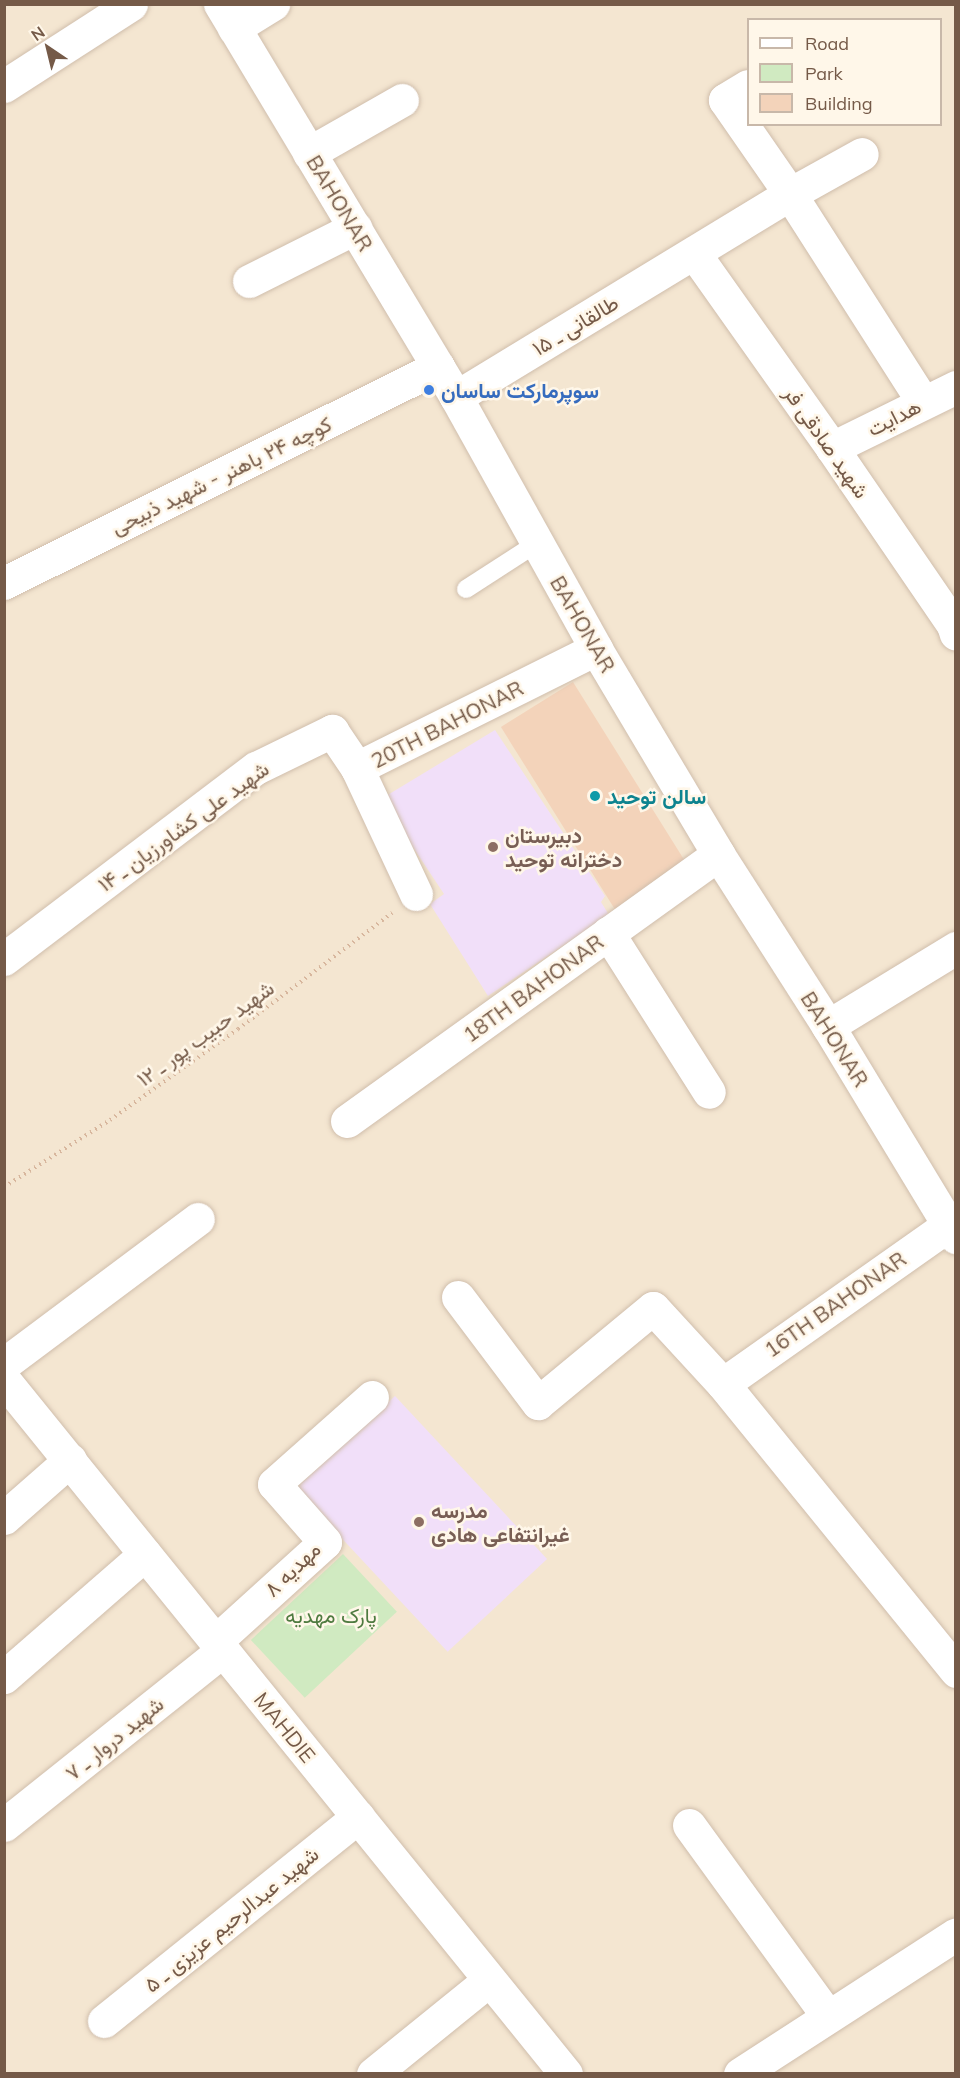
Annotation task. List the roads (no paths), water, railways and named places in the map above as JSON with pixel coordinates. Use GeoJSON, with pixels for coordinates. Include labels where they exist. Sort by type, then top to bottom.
{"type":"FeatureCollection","features":[{"type":"Feature","properties":{"kind":"street"},"geometry":{"type":"LineString","coordinates":[[4,86],[131,4]]}},
{"type":"Feature","properties":{"kind":"street"},"geometry":{"type":"LineString","coordinates":[[227,16],[273,4]]}},
{"type":"Feature","properties":{"kind":"street","name":"BAHONAR"},"geometry":{"type":"LineString","coordinates":[[227,16],[456,397],[597,649],[718,854],[828,1026],[952,1231]]}},
{"type":"Feature","properties":{"kind":"street"},"geometry":{"type":"LineString","coordinates":[[747,87],[725,100],[790,194],[923,402]]}},
{"type":"Feature","properties":{"kind":"street"},"geometry":{"type":"LineString","coordinates":[[309,153],[402,100]]}},
{"type":"Feature","properties":{"kind":"street","name":"طالقانی ـ ۱۵"},"geometry":{"type":"LineString","coordinates":[[456,397],[790,194],[862,154]]}},
{"type":"Feature","properties":{"kind":"street"},"geometry":{"type":"LineString","coordinates":[[249,281],[355,228]]}},
{"type":"Feature","properties":{"kind":"street","name":"شهید صادقی فر"},"geometry":{"type":"LineString","coordinates":[[694,253],[832,448],[953,625],[956,634]]}},
{"type":"Feature","properties":{"kind":"street","name":"کوچه ۲۴ باهنر - شهید ذبیحی"},"geometry":{"type":"LineString","coordinates":[[4,583],[438,367]]}},
{"type":"Feature","properties":{"kind":"street","name":"هدایت"},"geometry":{"type":"LineString","coordinates":[[832,448],[956,387]]}},
{"type":"Feature","properties":{"kind":"street","name":"20TH BAHONAR"},"geometry":{"type":"LineString","coordinates":[[416,894],[357,768],[597,649]]}},
{"type":"Feature","properties":{"kind":"street","name":"شهید علی کشاورزیان ـ ۱۴"},"geometry":{"type":"LineString","coordinates":[[4,959],[256,768],[332,730],[357,768]]}},
{"type":"Feature","properties":{"kind":"street","name":"18TH BAHONAR"},"geometry":{"type":"LineString","coordinates":[[347,1121],[718,854]]}},
{"type":"Feature","properties":{"kind":"street"},"geometry":{"type":"LineString","coordinates":[[608,933],[709,1092]]}},
{"type":"Feature","properties":{"kind":"street"},"geometry":{"type":"LineString","coordinates":[[828,1026],[956,948]]}},
{"type":"Feature","properties":{"kind":"street"},"geometry":{"type":"LineString","coordinates":[[4,1364],[198,1219]]}},
{"type":"Feature","properties":{"kind":"street","name":"16TH BAHONAR"},"geometry":{"type":"LineString","coordinates":[[723,1384],[952,1231]]}},
{"type":"Feature","properties":{"kind":"street"},"geometry":{"type":"LineString","coordinates":[[458,1297],[538,1403],[653,1308],[723,1384],[956,1671]]}},
{"type":"Feature","properties":{"kind":"street","name":"MAHDIE"},"geometry":{"type":"LineString","coordinates":[[4,1380],[566,2073]]}},
{"type":"Feature","properties":{"kind":"street","name":"مهدیه ۸"},"geometry":{"type":"LineString","coordinates":[[219,1646],[325,1542],[274,1484],[372,1396]]}},
{"type":"Feature","properties":{"kind":"street"},"geometry":{"type":"LineString","coordinates":[[4,1518],[70,1460]]}},
{"type":"Feature","properties":{"kind":"street"},"geometry":{"type":"LineString","coordinates":[[4,1677],[145,1554]]}},
{"type":"Feature","properties":{"kind":"street","name":"شهید دروار ـ ۷"},"geometry":{"type":"LineString","coordinates":[[4,1825],[219,1646]]}},
{"type":"Feature","properties":{"kind":"street","name":"شهید عبدالرحیم عزیزی ـ ۵"},"geometry":{"type":"LineString","coordinates":[[104,2020],[358,1817]]}},
{"type":"Feature","properties":{"kind":"street"},"geometry":{"type":"LineString","coordinates":[[689,1825],[828,2016]]}},
{"type":"Feature","properties":{"kind":"street"},"geometry":{"type":"LineString","coordinates":[[740,2073],[956,1934]]}},
{"type":"Feature","properties":{"kind":"street"},"geometry":{"type":"LineString","coordinates":[[373,2073],[489,1980]]}},
{"type":"Feature","properties":{"kind":"lane"},"geometry":{"type":"LineString","coordinates":[[466,589],[537,543]]}},
{"type":"Feature","properties":{"kind":"place","name":"سوپرمارکت ساسان"},"geometry":{"type":"Point","coordinates":[429,390]}},
{"type":"Feature","properties":{"kind":"place","name":"سالن توحید"},"geometry":{"type":"Point","coordinates":[595,796]}},
{"type":"Feature","properties":{"kind":"place","name":"دبیرستان دخترانه توحید"},"geometry":{"type":"Point","coordinates":[493,847]}},
{"type":"Feature","properties":{"kind":"place","name":"مدرسه غیرانتفاعی هادی"},"geometry":{"type":"Point","coordinates":[419,1522]}},
{"type":"Feature","properties":{"kind":"park label","name":"پارک مهدیه"},"geometry":{"type":"Point","coordinates":[331,1615]}}]}
